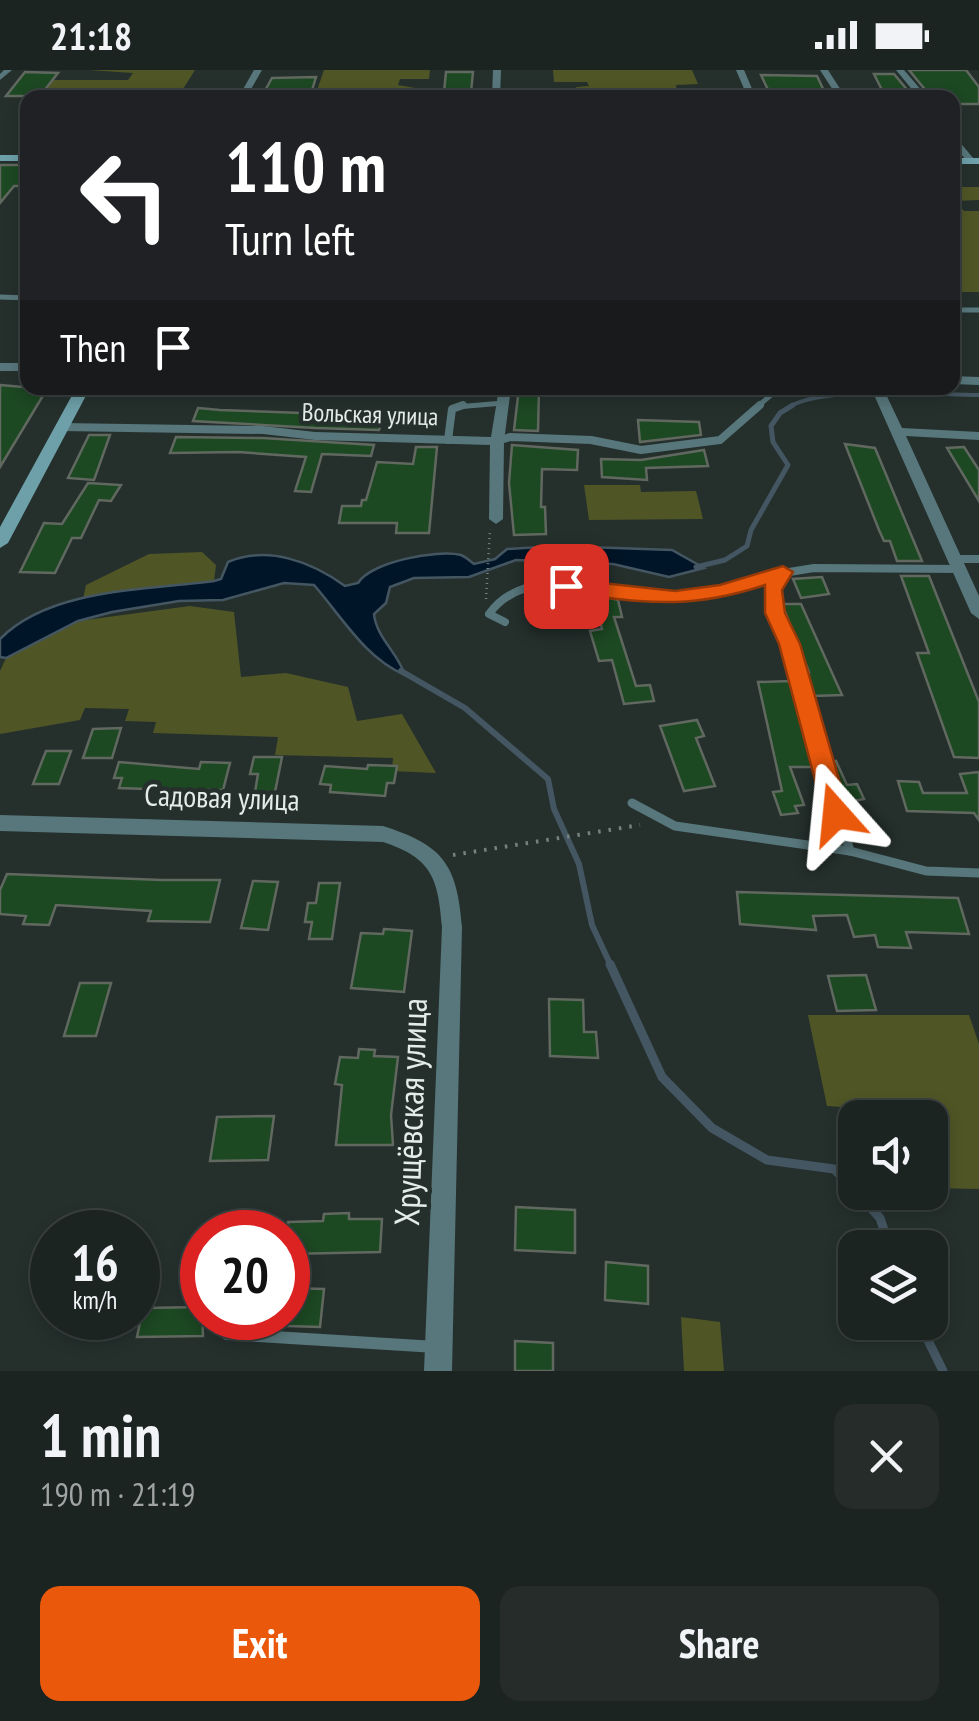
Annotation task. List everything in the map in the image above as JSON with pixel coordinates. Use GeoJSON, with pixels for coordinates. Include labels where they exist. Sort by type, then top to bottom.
{"type":"FeatureCollection","features":[{"type":"Feature","properties":{"kind":"street"},"geometry":{"type":"LineString","coordinates":[[0,78],[8,70]]}},
{"type":"Feature","properties":{"kind":"street"},"geometry":{"type":"LineString","coordinates":[[900,70],[917,90]]}},
{"type":"Feature","properties":{"kind":"street"},"geometry":{"type":"LineString","coordinates":[[0,544],[78,395]]}},
{"type":"Feature","properties":{"kind":"street"},"geometry":{"type":"LineString","coordinates":[[496,520],[497,441],[504,395]]}},
{"type":"Feature","properties":{"kind":"street"},"geometry":{"type":"LineString","coordinates":[[881,395],[979,612]]}},
{"type":"Feature","properties":{"kind":"street","name":"Вольская улица"},"geometry":{"type":"LineString","coordinates":[[62,427],[263,430],[497,441]]}},
{"type":"Feature","properties":{"kind":"street"},"geometry":{"type":"LineString","coordinates":[[898,432],[979,436]]}},
{"type":"Feature","properties":{"kind":"street","name":"Садовая улица"},"geometry":{"type":"LineString","coordinates":[[0,823],[383,834],[416,843],[434,860]]}},
{"type":"Feature","properties":{"kind":"street","name":"Хрущёвская улица"},"geometry":{"type":"LineString","coordinates":[[434,860],[450,888],[452,927],[438,1359]]}},
{"type":"Feature","properties":{"kind":"lane"},"geometry":{"type":"LineString","coordinates":[[448,440],[452,409],[504,395]]}},
{"type":"Feature","properties":{"kind":"lane"},"geometry":{"type":"LineString","coordinates":[[497,441],[510,437],[592,440],[641,450],[720,440],[771,395]]}},
{"type":"Feature","properties":{"kind":"lane"},"geometry":{"type":"LineString","coordinates":[[505,622],[489,614],[491,607],[515,591],[533,587],[610,588],[675,598],[722,592],[783,572],[814,568],[958,564],[979,559]]}},
{"type":"Feature","properties":{"kind":"lane"},"geometry":{"type":"LineString","coordinates":[[783,572],[772,590],[775,613],[790,644],[823,777],[850,851]]}},
{"type":"Feature","properties":{"kind":"lane"},"geometry":{"type":"LineString","coordinates":[[632,803],[675,826],[850,851],[926,871],[979,873]]}},
{"type":"Feature","properties":{"kind":"lane"},"geometry":{"type":"LineString","coordinates":[[277,1340],[438,1359]]}},
{"type":"Feature","properties":{"kind":"path"},"geometry":{"type":"LineString","coordinates":[[486,598],[488,532],[496,520]]}},
{"type":"Feature","properties":{"kind":"path"},"geometry":{"type":"LineString","coordinates":[[434,860],[484,847],[534,843],[632,824],[675,826]]}},
{"type":"Feature","properties":{"kind":"green space"},"geometry":{"type":"Polygon","coordinates":[[[89,70],[195,70],[182,90],[29,88],[36,80],[128,80],[133,73],[89,70]]]}},
{"type":"Feature","properties":{"kind":"green space"},"geometry":{"type":"Polygon","coordinates":[[[324,70],[430,70],[429,79],[400,79],[398,85],[426,90],[317,90],[324,70]]]}},
{"type":"Feature","properties":{"kind":"green space"},"geometry":{"type":"Polygon","coordinates":[[[553,70],[692,70],[698,84],[676,85],[677,90],[577,90],[576,87],[589,86],[587,82],[554,82],[553,70]]]}},
{"type":"Feature","properties":{"kind":"green space"},"geometry":{"type":"Polygon","coordinates":[[[960,187],[979,187],[979,200],[960,201],[960,187]]]}},
{"type":"Feature","properties":{"kind":"green space"},"geometry":{"type":"Polygon","coordinates":[[[960,206],[964,211],[979,211],[979,292],[960,292],[960,206]]]}},
{"type":"Feature","properties":{"kind":"green space"},"geometry":{"type":"Polygon","coordinates":[[[584,485],[640,485],[641,492],[696,491],[703,519],[589,520],[584,485]]]}},
{"type":"Feature","properties":{"kind":"green space"},"geometry":{"type":"Polygon","coordinates":[[[202,552],[216,565],[214,581],[83,599],[86,585],[149,554],[202,552]]]}},
{"type":"Feature","properties":{"kind":"green space"},"geometry":{"type":"Polygon","coordinates":[[[190,606],[234,612],[241,677],[286,673],[348,687],[357,721],[402,714],[436,773],[392,771],[393,758],[275,755],[278,737],[153,733],[156,722],[125,721],[129,709],[85,708],[80,720],[0,734],[0,671],[6,658],[78,621],[190,606]]]}},
{"type":"Feature","properties":{"kind":"green space"},"geometry":{"type":"Polygon","coordinates":[[[808,1015],[969,1015],[979,1044],[979,1189],[948,1188],[948,1100],[838,1100],[838,1107],[827,1106],[808,1015]]]}},
{"type":"Feature","properties":{"kind":"green space"},"geometry":{"type":"Polygon","coordinates":[[[681,1317],[720,1322],[724,1371],[684,1371],[681,1317]]]}},
{"type":"Feature","properties":{"kind":"water"},"geometry":{"type":"Polygon","coordinates":[[[558,546],[672,550],[704,568],[669,577],[613,564],[516,560],[469,577],[414,578],[390,587],[386,603],[374,614],[405,675],[366,647],[314,585],[284,583],[223,600],[179,601],[112,612],[78,621],[6,658],[0,657],[0,639],[45,610],[101,594],[214,581],[221,579],[228,562],[243,557],[274,556],[304,563],[345,586],[358,583],[390,563],[421,556],[461,555],[474,564],[495,559],[507,549],[558,546]]]}},
{"type":"Feature","properties":{"kind":"building"},"geometry":{"type":"Polygon","coordinates":[[[909,70],[966,70],[979,87],[979,104],[960,104],[960,90],[925,90],[909,70]]]}},
{"type":"Feature","properties":{"kind":"building"},"geometry":{"type":"Polygon","coordinates":[[[25,72],[58,73],[45,90],[20,90],[20,96],[6,96],[25,72]]]}},
{"type":"Feature","properties":{"kind":"building"},"geometry":{"type":"Polygon","coordinates":[[[446,72],[473,72],[471,90],[444,90],[446,72]]]}},
{"type":"Feature","properties":{"kind":"building"},"geometry":{"type":"Polygon","coordinates":[[[874,74],[894,74],[907,90],[882,90],[874,74]]]}},
{"type":"Feature","properties":{"kind":"building"},"geometry":{"type":"Polygon","coordinates":[[[761,75],[817,76],[824,90],[768,90],[761,75]]]}},
{"type":"Feature","properties":{"kind":"building"},"geometry":{"type":"Polygon","coordinates":[[[316,77],[312,90],[265,90],[272,78],[316,77]]]}},
{"type":"Feature","properties":{"kind":"building"},"geometry":{"type":"Polygon","coordinates":[[[0,165],[20,165],[20,186],[14,186],[0,203],[0,165]]]}},
{"type":"Feature","properties":{"kind":"building"},"geometry":{"type":"Polygon","coordinates":[[[0,385],[20,387],[20,395],[43,395],[0,467],[0,385]]]}},
{"type":"Feature","properties":{"kind":"building"},"geometry":{"type":"Polygon","coordinates":[[[518,395],[539,395],[538,431],[514,430],[518,395]]]}},
{"type":"Feature","properties":{"kind":"building"},"geometry":{"type":"Polygon","coordinates":[[[198,408],[384,416],[379,430],[315,428],[193,421],[198,408]]]}},
{"type":"Feature","properties":{"kind":"building"},"geometry":{"type":"Polygon","coordinates":[[[638,420],[699,422],[701,435],[640,442],[638,420]]]}},
{"type":"Feature","properties":{"kind":"building"},"geometry":{"type":"Polygon","coordinates":[[[89,435],[110,435],[94,480],[68,478],[89,435]]]}},
{"type":"Feature","properties":{"kind":"building"},"geometry":{"type":"Polygon","coordinates":[[[176,437],[374,445],[371,456],[322,454],[311,492],[295,491],[306,457],[170,453],[176,437]]]}},
{"type":"Feature","properties":{"kind":"building"},"geometry":{"type":"Polygon","coordinates":[[[845,444],[875,448],[922,561],[897,561],[890,541],[884,541],[879,530],[845,444]]]}},
{"type":"Feature","properties":{"kind":"building"},"geometry":{"type":"Polygon","coordinates":[[[512,445],[578,450],[577,470],[542,469],[541,507],[545,507],[546,534],[514,535],[509,483],[512,445]]]}},
{"type":"Feature","properties":{"kind":"building"},"geometry":{"type":"Polygon","coordinates":[[[416,447],[437,447],[429,533],[396,533],[397,523],[339,523],[342,506],[361,506],[362,500],[366,500],[377,462],[413,464],[416,447]]]}},
{"type":"Feature","properties":{"kind":"building"},"geometry":{"type":"Polygon","coordinates":[[[964,447],[979,470],[979,501],[947,448],[964,447]]]}},
{"type":"Feature","properties":{"kind":"building"},"geometry":{"type":"Polygon","coordinates":[[[704,450],[708,466],[646,468],[647,480],[602,477],[601,459],[641,460],[704,450]]]}},
{"type":"Feature","properties":{"kind":"building"},"geometry":{"type":"Polygon","coordinates":[[[88,483],[121,485],[111,501],[99,500],[81,538],[72,538],[55,573],[20,572],[44,523],[62,524],[88,483]]]}},
{"type":"Feature","properties":{"kind":"building"},"geometry":{"type":"Polygon","coordinates":[[[901,576],[929,576],[979,702],[979,758],[954,757],[917,653],[929,653],[901,576]]]}},
{"type":"Feature","properties":{"kind":"building"},"geometry":{"type":"Polygon","coordinates":[[[822,577],[829,594],[801,598],[793,579],[822,577]]]}},
{"type":"Feature","properties":{"kind":"building"},"geometry":{"type":"Polygon","coordinates":[[[595,594],[618,600],[622,617],[614,617],[636,686],[650,685],[654,701],[624,704],[612,660],[599,661],[590,631],[602,629],[595,594]]]}},
{"type":"Feature","properties":{"kind":"building"},"geometry":{"type":"Polygon","coordinates":[[[532,602],[559,602],[560,622],[534,623],[532,602]]]}},
{"type":"Feature","properties":{"kind":"building"},"geometry":{"type":"Polygon","coordinates":[[[782,604],[801,604],[842,695],[812,696],[805,672],[809,672],[782,604]]]}},
{"type":"Feature","properties":{"kind":"building"},"geometry":{"type":"Polygon","coordinates":[[[791,681],[817,767],[790,767],[804,805],[795,806],[798,813],[781,815],[773,792],[782,791],[758,682],[791,681]]]}},
{"type":"Feature","properties":{"kind":"building"},"geometry":{"type":"Polygon","coordinates":[[[697,720],[704,736],[696,738],[715,786],[684,791],[660,726],[697,720]]]}},
{"type":"Feature","properties":{"kind":"building"},"geometry":{"type":"Polygon","coordinates":[[[121,728],[112,758],[83,758],[93,729],[121,728]]]}},
{"type":"Feature","properties":{"kind":"building"},"geometry":{"type":"Polygon","coordinates":[[[46,751],[71,751],[59,784],[33,784],[46,751]]]}},
{"type":"Feature","properties":{"kind":"building"},"geometry":{"type":"Polygon","coordinates":[[[254,757],[282,757],[275,792],[255,792],[258,774],[250,774],[254,757]]]}},
{"type":"Feature","properties":{"kind":"building"},"geometry":{"type":"Polygon","coordinates":[[[836,761],[847,785],[857,784],[864,799],[853,801],[859,813],[847,814],[832,763],[836,761]]]}},
{"type":"Feature","properties":{"kind":"building"},"geometry":{"type":"Polygon","coordinates":[[[119,762],[199,769],[201,762],[230,763],[223,790],[175,790],[119,788],[122,778],[114,778],[119,762]]]}},
{"type":"Feature","properties":{"kind":"building"},"geometry":{"type":"Polygon","coordinates":[[[368,765],[397,766],[394,783],[387,783],[385,796],[330,792],[331,785],[320,784],[325,766],[367,769],[368,765]]]}},
{"type":"Feature","properties":{"kind":"building"},"geometry":{"type":"Polygon","coordinates":[[[979,772],[979,820],[974,813],[907,811],[898,781],[919,782],[923,793],[967,793],[960,774],[979,772]]]}},
{"type":"Feature","properties":{"kind":"building"},"geometry":{"type":"Polygon","coordinates":[[[7,874],[220,880],[210,922],[148,921],[151,911],[56,905],[49,925],[23,924],[26,916],[0,914],[0,890],[7,874]]]}},
{"type":"Feature","properties":{"kind":"building"},"geometry":{"type":"Polygon","coordinates":[[[253,881],[278,882],[268,930],[241,928],[253,881]]]}},
{"type":"Feature","properties":{"kind":"building"},"geometry":{"type":"Polygon","coordinates":[[[319,883],[340,883],[332,939],[309,939],[312,922],[305,922],[308,903],[316,903],[319,883]]]}},
{"type":"Feature","properties":{"kind":"building"},"geometry":{"type":"Polygon","coordinates":[[[737,892],[958,898],[969,934],[906,932],[911,948],[878,947],[875,935],[854,937],[847,915],[813,916],[816,930],[740,924],[737,892]]]}},
{"type":"Feature","properties":{"kind":"building"},"geometry":{"type":"Polygon","coordinates":[[[384,929],[412,931],[404,992],[351,988],[361,933],[383,934],[384,929]]]}},
{"type":"Feature","properties":{"kind":"building"},"geometry":{"type":"Polygon","coordinates":[[[866,975],[876,1010],[837,1011],[828,976],[866,975]]]}},
{"type":"Feature","properties":{"kind":"building"},"geometry":{"type":"Polygon","coordinates":[[[80,983],[111,983],[96,1036],[64,1036],[80,983]]]}},
{"type":"Feature","properties":{"kind":"building"},"geometry":{"type":"Polygon","coordinates":[[[549,999],[583,1000],[584,1032],[596,1032],[598,1058],[550,1056],[549,999]]]}},
{"type":"Feature","properties":{"kind":"building"},"geometry":{"type":"Polygon","coordinates":[[[359,1049],[375,1050],[374,1056],[398,1057],[391,1115],[393,1145],[336,1145],[342,1085],[335,1084],[340,1057],[358,1058],[359,1049]]]}},
{"type":"Feature","properties":{"kind":"building"},"geometry":{"type":"Polygon","coordinates":[[[274,1116],[268,1160],[210,1161],[217,1117],[274,1116]]]}},
{"type":"Feature","properties":{"kind":"building"},"geometry":{"type":"Polygon","coordinates":[[[516,1207],[575,1210],[575,1253],[515,1250],[516,1207]]]}},
{"type":"Feature","properties":{"kind":"building"},"geometry":{"type":"Polygon","coordinates":[[[349,1213],[349,1219],[382,1219],[380,1252],[310,1254],[310,1221],[323,1221],[324,1214],[349,1213]]]}},
{"type":"Feature","properties":{"kind":"building"},"geometry":{"type":"Polygon","coordinates":[[[606,1262],[648,1266],[648,1304],[605,1300],[606,1262]]]}},
{"type":"Feature","properties":{"kind":"building"},"geometry":{"type":"Polygon","coordinates":[[[310,1289],[324,1289],[320,1327],[310,1327],[310,1289]]]}},
{"type":"Feature","properties":{"kind":"building"},"geometry":{"type":"Polygon","coordinates":[[[180,1307],[180,1336],[160,1337],[160,1308],[180,1307]]]}},
{"type":"Feature","properties":{"kind":"building"},"geometry":{"type":"Polygon","coordinates":[[[515,1341],[553,1343],[553,1371],[515,1371],[515,1341]]]}},
{"type":"Feature","properties":{"kind":"waterway"},"geometry":{"type":"LineString","coordinates":[[960,394],[979,395]]}},
{"type":"Feature","properties":{"kind":"waterway"},"geometry":{"type":"LineString","coordinates":[[791,406],[840,395]]}},
{"type":"Feature","properties":{"kind":"waterway"},"geometry":{"type":"LineString","coordinates":[[696,567],[725,560],[747,546],[751,530],[788,465],[773,442],[771,426],[791,406]]}},
{"type":"Feature","properties":{"kind":"waterway"},"geometry":{"type":"LineString","coordinates":[[401,671],[465,708],[548,779],[554,809],[579,864],[592,925],[611,966]]}},
{"type":"Feature","properties":{"kind":"waterway"},"geometry":{"type":"LineString","coordinates":[[610,964],[662,1077],[712,1128],[767,1160],[834,1169],[838,1173]]}},
{"type":"Feature","properties":{"kind":"waterway"},"geometry":{"type":"LineString","coordinates":[[873,1210],[884,1230]]}},
{"type":"Feature","properties":{"kind":"waterway"},"geometry":{"type":"LineString","coordinates":[[928,1340],[943,1371]]}},
{"type":"Feature","properties":{"kind":"route"},"geometry":{"type":"LineString","coordinates":[[566,586],[675,598],[722,592],[783,572],[772,590],[775,613],[790,644],[836,814]]}}]}
